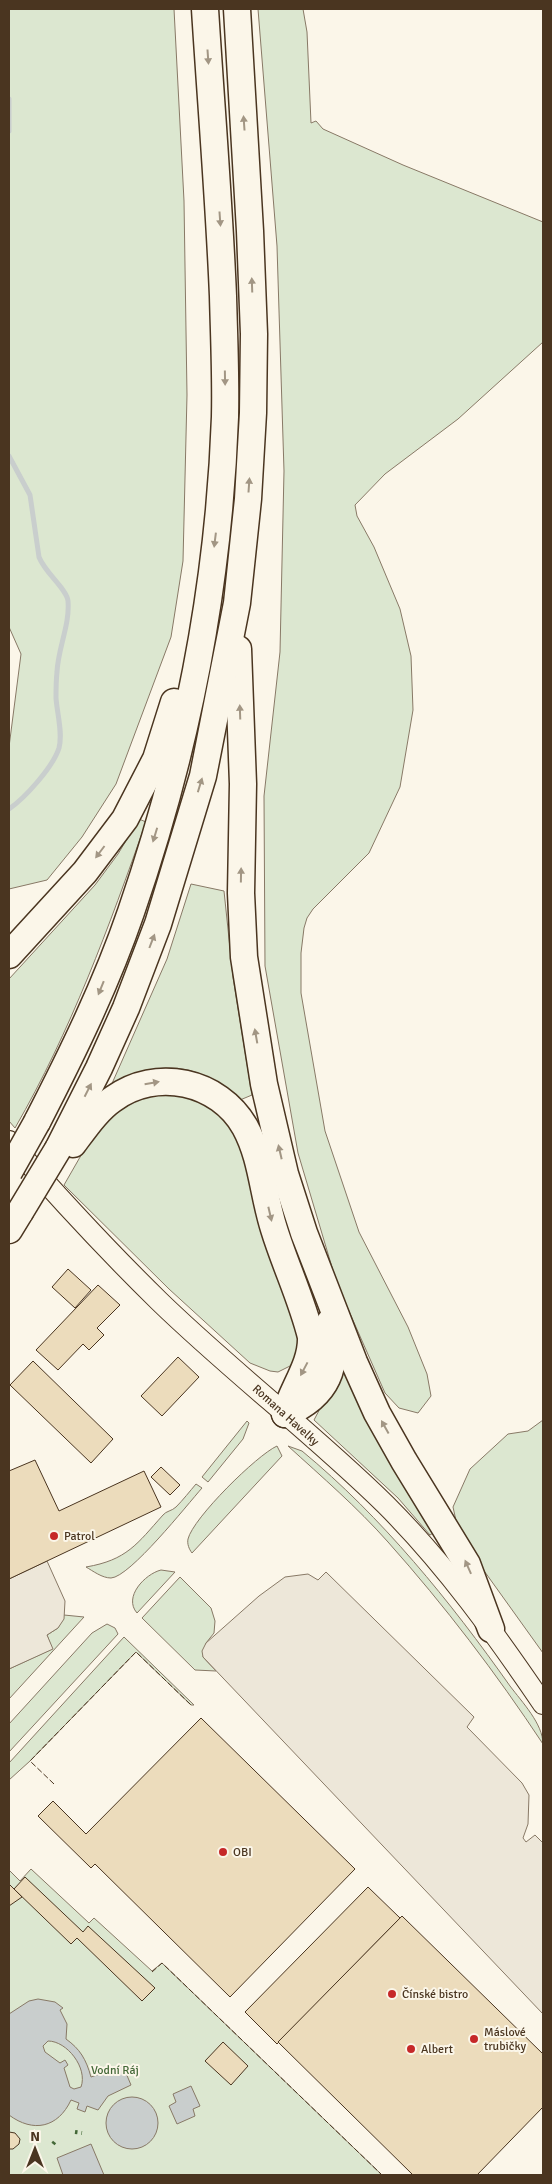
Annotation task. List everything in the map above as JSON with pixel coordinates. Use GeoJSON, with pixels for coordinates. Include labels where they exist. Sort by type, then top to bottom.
{"type":"FeatureCollection","features":[{"type":"Feature","properties":{"kind":"highway"},"geometry":{"type":"LineString","coordinates":[[9,1172],[74,1050],[133,905],[174,773],[192,692],[221,496],[225,414],[221,233],[205,9]]}},
{"type":"Feature","properties":{"kind":"highway"},"geometry":{"type":"LineString","coordinates":[[61,1153],[122,1016],[158,924],[203,776],[237,603],[252,432],[254,334],[237,9]]}},
{"type":"Feature","properties":{"kind":"highway"},"geometry":{"type":"LineString","coordinates":[[13,946],[85,872],[125,819],[156,759],[207,600]]}},
{"type":"Feature","properties":{"kind":"highway"},"geometry":{"type":"LineString","coordinates":[[237,603],[243,784],[241,894],[244,957],[264,1084],[285,1174],[322,1281],[354,1362],[377,1413],[467,1564],[491,1629]]}},
{"type":"Feature","properties":{"kind":"highway"},"geometry":{"type":"LineString","coordinates":[[14,1221],[61,1153],[101,1109],[126,1091],[147,1083],[162,1081],[190,1084],[214,1095],[237,1114],[252,1142],[273,1226],[311,1337],[312,1349],[308,1363],[291,1394],[285,1414]]}},
{"type":"Feature","properties":{"kind":"highway"},"geometry":{"type":"LineString","coordinates":[[285,1414],[302,1407],[317,1395],[330,1368],[334,1354],[322,1281]]}},
{"type":"Feature","properties":{"kind":"street","name":"Romana Havelky"},"geometry":{"type":"LineString","coordinates":[[9,1142],[88,1229],[160,1302],[386,1505],[438,1562],[491,1629],[543,1704]]}},
{"type":"Feature","properties":{"kind":"green space"},"geometry":{"type":"Polygon","coordinates":[[[9,9],[174,9],[184,201],[187,395],[183,561],[171,637],[116,784],[82,837],[47,880],[9,889],[9,747],[21,654],[9,627],[9,9]]]}},
{"type":"Feature","properties":{"kind":"green space"},"geometry":{"type":"Polygon","coordinates":[[[258,9],[303,9],[307,32],[311,123],[316,121],[323,129],[403,165],[543,222],[543,342],[458,419],[385,474],[355,505],[357,516],[374,547],[400,609],[411,656],[413,710],[400,787],[369,853],[313,909],[307,918],[301,953],[301,993],[325,1131],[359,1232],[408,1327],[427,1374],[431,1396],[418,1413],[399,1408],[385,1393],[337,1284],[298,1153],[265,966],[264,796],[280,652],[284,471],[277,246],[258,9]]]}},
{"type":"Feature","properties":{"kind":"green space"},"geometry":{"type":"Polygon","coordinates":[[[139,819],[146,822],[88,978],[54,1054],[15,1128],[9,1121],[9,979],[95,885],[118,854],[139,819]]]}},
{"type":"Feature","properties":{"kind":"green space"},"geometry":{"type":"Polygon","coordinates":[[[191,884],[224,891],[233,977],[252,1095],[240,1100],[208,1077],[184,1069],[158,1069],[145,1072],[110,1088],[167,959],[191,884]]]}},
{"type":"Feature","properties":{"kind":"green space"},"geometry":{"type":"Polygon","coordinates":[[[156,1091],[205,1099],[238,1133],[291,1309],[299,1342],[294,1361],[290,1366],[278,1372],[250,1363],[169,1289],[64,1185],[95,1131],[122,1105],[156,1091]]]}},
{"type":"Feature","properties":{"kind":"green space"},"geometry":{"type":"Polygon","coordinates":[[[342,1367],[435,1532],[430,1535],[398,1498],[314,1420],[342,1367]]]}},
{"type":"Feature","properties":{"kind":"green space"},"geometry":{"type":"Polygon","coordinates":[[[543,1420],[543,1653],[472,1554],[457,1525],[453,1507],[470,1469],[508,1434],[528,1431],[543,1420]]]}},
{"type":"Feature","properties":{"kind":"green space"},"geometry":{"type":"Polygon","coordinates":[[[247,1421],[249,1423],[243,1439],[208,1482],[202,1477],[247,1421]]]}},
{"type":"Feature","properties":{"kind":"green space"},"geometry":{"type":"Polygon","coordinates":[[[277,1446],[282,1456],[192,1553],[188,1546],[188,1539],[192,1529],[201,1517],[241,1474],[255,1461],[277,1446]]]}},
{"type":"Feature","properties":{"kind":"green space"},"geometry":{"type":"Polygon","coordinates":[[[288,1446],[302,1451],[331,1477],[360,1504],[414,1561],[487,1654],[536,1721],[543,1744],[469,1640],[409,1566],[339,1492],[288,1446]]]}},
{"type":"Feature","properties":{"kind":"green space"},"geometry":{"type":"Polygon","coordinates":[[[196,1484],[202,1488],[172,1524],[144,1554],[120,1575],[108,1578],[86,1567],[112,1560],[130,1549],[164,1514],[176,1507],[196,1484]]]}},
{"type":"Feature","properties":{"kind":"green space"},"geometry":{"type":"Polygon","coordinates":[[[161,1570],[175,1572],[137,1613],[133,1607],[134,1593],[143,1581],[161,1570]]]}},
{"type":"Feature","properties":{"kind":"green space"},"geometry":{"type":"Polygon","coordinates":[[[180,1577],[211,1608],[215,1621],[214,1633],[206,1643],[203,1657],[216,1671],[195,1670],[142,1618],[180,1577]]]}},
{"type":"Feature","properties":{"kind":"green space"},"geometry":{"type":"Polygon","coordinates":[[[64,1615],[84,1617],[9,1699],[9,1669],[52,1649],[47,1635],[58,1628],[64,1615]]]}},
{"type":"Feature","properties":{"kind":"green space"},"geometry":{"type":"Polygon","coordinates":[[[107,1624],[115,1628],[118,1634],[9,1752],[9,1724],[92,1633],[107,1624]]]}},
{"type":"Feature","properties":{"kind":"green space"},"geometry":{"type":"Polygon","coordinates":[[[124,1637],[194,1705],[191,1705],[136,1652],[30,1761],[9,1780],[9,1763],[124,1637]]]}},
{"type":"Feature","properties":{"kind":"green space","name":"Vodní Ráj"},"geometry":{"type":"Polygon","coordinates":[[[31,1869],[89,1923],[94,1918],[152,1971],[162,1963],[382,2175],[9,2175],[9,1870],[20,1881],[31,1869]]]}},
{"type":"Feature","properties":{"kind":"shaded area"},"geometry":{"type":"Polygon","coordinates":[[[47,1561],[65,1601],[64,1619],[58,1628],[47,1635],[53,1649],[9,1669],[9,1579],[47,1561]]]}},
{"type":"Feature","properties":{"kind":"shaded area"},"geometry":{"type":"Polygon","coordinates":[[[326,1572],[474,1717],[467,1727],[522,1783],[529,1795],[528,1824],[523,1838],[526,1842],[535,1835],[543,1843],[543,2014],[203,1657],[202,1651],[206,1643],[259,1596],[285,1577],[308,1574],[318,1580],[326,1572]]]}},
{"type":"Feature","properties":{"kind":"shaded area"},"geometry":{"type":"Polygon","coordinates":[[[38,1999],[55,2002],[63,2008],[60,2010],[67,2024],[66,2039],[82,2055],[91,2077],[123,2066],[131,2085],[108,2096],[98,2110],[87,2106],[85,2112],[77,2109],[79,2103],[71,2100],[59,2117],[44,2125],[27,2124],[9,2115],[9,2014],[29,2001],[38,1999]],[[48,2041],[43,2046],[45,2052],[60,2063],[65,2060],[68,2065],[64,2068],[70,2087],[74,2089],[81,2087],[82,2080],[79,2064],[69,2051],[55,2042],[48,2041]]]}},
{"type":"Feature","properties":{"kind":"shaded area"},"geometry":{"type":"Polygon","coordinates":[[[191,2086],[200,2106],[193,2109],[195,2116],[177,2124],[169,2106],[176,2102],[173,2094],[191,2086]]]}},
{"type":"Feature","properties":{"kind":"shaded area"},"geometry":{"type":"Polygon","coordinates":[[[132,2097],[142,2099],[150,2105],[156,2113],[158,2123],[156,2133],[150,2141],[142,2147],[132,2149],[122,2147],[114,2141],[108,2133],[106,2123],[108,2113],[114,2105],[122,2099],[132,2097]]]}},
{"type":"Feature","properties":{"kind":"shaded area"},"geometry":{"type":"Polygon","coordinates":[[[91,2144],[104,2175],[63,2175],[57,2158],[91,2144]]]}},
{"type":"Feature","properties":{"kind":"building"},"geometry":{"type":"Polygon","coordinates":[[[68,1269],[91,1290],[75,1308],[52,1287],[68,1269]]]}},
{"type":"Feature","properties":{"kind":"building"},"geometry":{"type":"Polygon","coordinates":[[[98,1285],[120,1305],[97,1328],[104,1335],[89,1350],[83,1344],[58,1370],[36,1350],[98,1285]]]}},
{"type":"Feature","properties":{"kind":"building"},"geometry":{"type":"Polygon","coordinates":[[[178,1357],[199,1377],[162,1416],[141,1396],[178,1357]]]}},
{"type":"Feature","properties":{"kind":"building"},"geometry":{"type":"Polygon","coordinates":[[[33,1361],[113,1439],[91,1463],[10,1385],[33,1361]]]}},
{"type":"Feature","properties":{"kind":"building","name":"Patrol"},"geometry":{"type":"Polygon","coordinates":[[[35,1460],[59,1511],[144,1471],[161,1507],[9,1579],[9,1471],[35,1460]]]}},
{"type":"Feature","properties":{"kind":"building"},"geometry":{"type":"Polygon","coordinates":[[[161,1467],[180,1485],[170,1495],[151,1477],[161,1467]]]}},
{"type":"Feature","properties":{"kind":"building"},"geometry":{"type":"Polygon","coordinates":[[[201,1718],[355,1869],[230,1997],[95,1864],[91,1868],[38,1816],[53,1801],[86,1834],[201,1718]]]}},
{"type":"Feature","properties":{"kind":"building"},"geometry":{"type":"Polygon","coordinates":[[[25,1877],[83,1932],[88,1926],[155,1988],[142,2001],[77,1938],[71,1944],[14,1889],[25,1877]]]}},
{"type":"Feature","properties":{"kind":"building"},"geometry":{"type":"Polygon","coordinates":[[[9,1884],[22,1897],[9,1906],[9,1884]]]}},
{"type":"Feature","properties":{"kind":"building"},"geometry":{"type":"Polygon","coordinates":[[[368,1887],[400,1918],[277,2044],[245,2012],[368,1887]]]}},
{"type":"Feature","properties":{"kind":"building","name":"Albert"},"geometry":{"type":"Polygon","coordinates":[[[402,1916],[543,2054],[543,2107],[477,2175],[413,2175],[278,2042],[402,1916]]]}},
{"type":"Feature","properties":{"kind":"building"},"geometry":{"type":"Polygon","coordinates":[[[223,2042],[248,2066],[231,2085],[205,2061],[223,2042]]]}},
{"type":"Feature","properties":{"kind":"building"},"geometry":{"type":"Polygon","coordinates":[[[9,2132],[15,2133],[20,2139],[19,2144],[13,2149],[9,2149],[9,2132]]]}},
{"type":"Feature","properties":{"kind":"waterway"},"geometry":{"type":"LineString","coordinates":[[9,99],[9,131]]}},
{"type":"Feature","properties":{"kind":"waterway"},"geometry":{"type":"LineString","coordinates":[[9,456],[30,495],[39,557],[64,591],[68,601],[66,628],[59,654],[56,679],[60,736],[59,748],[51,764],[38,781],[23,798],[9,809]]}},
{"type":"Feature","properties":{"kind":"hedge"},"geometry":{"type":"LineString","coordinates":[[75,2132],[82,2133]]}},
{"type":"Feature","properties":{"kind":"hedge"},"geometry":{"type":"LineString","coordinates":[[53,2144],[57,2139]]}},
{"type":"Feature","properties":{"kind":"fence"},"geometry":{"type":"LineString","coordinates":[[54,1784],[30,1761],[136,1652],[191,1705]]}},
{"type":"Feature","properties":{"kind":"fence"},"geometry":{"type":"LineString","coordinates":[[152,1972],[162,1963],[382,2175]]}},
{"type":"Feature","properties":{"kind":"place","name":"Patrol"},"geometry":{"type":"Point","coordinates":[54,1536]}},
{"type":"Feature","properties":{"kind":"place","name":"OBI"},"geometry":{"type":"Point","coordinates":[223,1852]}},
{"type":"Feature","properties":{"kind":"place","name":"Čínské bistro"},"geometry":{"type":"Point","coordinates":[392,1994]}},
{"type":"Feature","properties":{"kind":"place","name":"Máslové trubičky"},"geometry":{"type":"Point","coordinates":[474,2039]}},
{"type":"Feature","properties":{"kind":"place","name":"Albert"},"geometry":{"type":"Point","coordinates":[411,2049]}}]}
